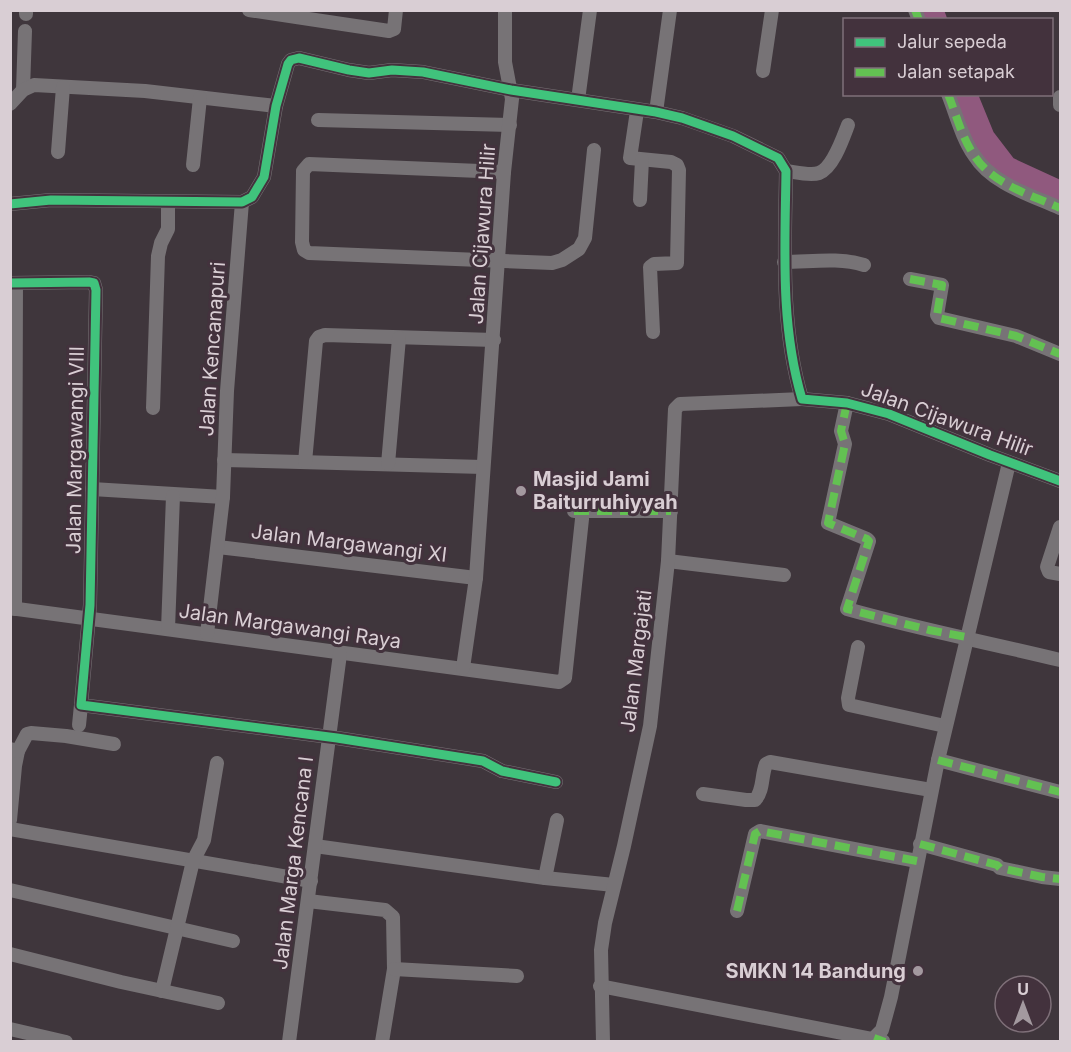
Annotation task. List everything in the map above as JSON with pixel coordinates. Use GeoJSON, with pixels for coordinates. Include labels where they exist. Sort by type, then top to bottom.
{"type":"FeatureCollection","features":[{"type":"Feature","properties":{"kind":"street"},"geometry":{"type":"LineString","coordinates":[[249,10],[389,31],[394,29],[396,10]]}},
{"type":"Feature","properties":{"kind":"street","name":"Jalan Cijawura Hilir"},"geometry":{"type":"LineString","coordinates":[[463,668],[476,578],[494,340],[497,261],[510,125],[511,90],[505,62],[505,10]]}},
{"type":"Feature","properties":{"kind":"street"},"geometry":{"type":"LineString","coordinates":[[578,100],[590,10]]}},
{"type":"Feature","properties":{"kind":"street"},"geometry":{"type":"LineString","coordinates":[[656,112],[670,10]]}},
{"type":"Feature","properties":{"kind":"street"},"geometry":{"type":"LineString","coordinates":[[763,70],[772,10]]}},
{"type":"Feature","properties":{"kind":"street"},"geometry":{"type":"LineString","coordinates":[[23,90],[26,31]]}},
{"type":"Feature","properties":{"kind":"street"},"geometry":{"type":"LineString","coordinates":[[10,204],[51,200],[242,202],[252,197],[264,177],[276,106],[288,64],[291,60],[299,58],[359,71],[408,69],[511,90],[682,118],[733,136],[778,158],[786,171],[784,262],[786,309],[792,354],[802,399]]}},
{"type":"Feature","properties":{"kind":"street"},"geometry":{"type":"LineString","coordinates":[[10,104],[23,90],[34,85],[145,91],[276,106]]}},
{"type":"Feature","properties":{"kind":"street"},"geometry":{"type":"LineString","coordinates":[[58,152],[63,87]]}},
{"type":"Feature","properties":{"kind":"street"},"geometry":{"type":"LineString","coordinates":[[949,96],[973,155],[987,171],[1004,183],[1060,208]]}},
{"type":"Feature","properties":{"kind":"street"},"geometry":{"type":"LineString","coordinates":[[193,165],[200,98]]}},
{"type":"Feature","properties":{"kind":"street"},"geometry":{"type":"LineString","coordinates":[[1060,98],[1060,105]]}},
{"type":"Feature","properties":{"kind":"street"},"geometry":{"type":"LineString","coordinates":[[637,111],[630,158],[671,162],[677,165],[679,170],[677,263],[651,265],[653,333]]}},
{"type":"Feature","properties":{"kind":"street"},"geometry":{"type":"LineString","coordinates":[[318,120],[510,125]]}},
{"type":"Feature","properties":{"kind":"street"},"geometry":{"type":"LineString","coordinates":[[786,171],[817,174],[825,170],[836,153],[848,125]]}},
{"type":"Feature","properties":{"kind":"street"},"geometry":{"type":"LineString","coordinates":[[504,172],[309,164],[303,171],[302,242],[304,250],[309,253],[552,264],[579,249],[586,234],[594,150]]}},
{"type":"Feature","properties":{"kind":"street"},"geometry":{"type":"LineString","coordinates":[[640,200],[642,160]]}},
{"type":"Feature","properties":{"kind":"street"},"geometry":{"type":"LineString","coordinates":[[153,408],[158,256],[168,229],[168,201]]}},
{"type":"Feature","properties":{"kind":"street","name":"Jalan Kencanapuri"},"geometry":{"type":"LineString","coordinates":[[207,634],[223,497],[227,391],[242,202]]}},
{"type":"Feature","properties":{"kind":"street"},"geometry":{"type":"LineString","coordinates":[[784,262],[836,260],[852,261],[864,265]]}},
{"type":"Feature","properties":{"kind":"street"},"geometry":{"type":"LineString","coordinates":[[910,279],[942,285],[937,315],[939,318],[1016,336],[1060,354]]}},
{"type":"Feature","properties":{"kind":"street","name":"Jalan Margawangi VIII"},"geometry":{"type":"LineString","coordinates":[[14,283],[89,282],[94,283],[96,290],[89,619],[79,724]]}},
{"type":"Feature","properties":{"kind":"street"},"geometry":{"type":"LineString","coordinates":[[13,608],[14,283]]}},
{"type":"Feature","properties":{"kind":"street"},"geometry":{"type":"LineString","coordinates":[[305,462],[316,341],[319,337],[325,335],[494,340]]}},
{"type":"Feature","properties":{"kind":"street"},"geometry":{"type":"LineString","coordinates":[[388,464],[399,338]]}},
{"type":"Feature","properties":{"kind":"street","name":"Jalan Cijawura Hilir"},"geometry":{"type":"LineString","coordinates":[[802,399],[847,404],[899,418],[1009,463],[1060,481]]}},
{"type":"Feature","properties":{"kind":"street","name":"Jalan Margajati"},"geometry":{"type":"LineString","coordinates":[[603,1041],[600,986],[604,923],[650,726],[668,561],[677,406],[680,404],[802,399]]}},
{"type":"Feature","properties":{"kind":"street"},"geometry":{"type":"LineString","coordinates":[[847,404],[841,430],[845,444],[828,523],[868,541],[847,608],[896,622],[1060,660]]}},
{"type":"Feature","properties":{"kind":"street"},"geometry":{"type":"LineString","coordinates":[[224,460],[483,467]]}},
{"type":"Feature","properties":{"kind":"street"},"geometry":{"type":"LineString","coordinates":[[600,986],[816,1035],[880,1040],[891,997],[945,726],[1009,463]]}},
{"type":"Feature","properties":{"kind":"street"},"geometry":{"type":"LineString","coordinates":[[92,489],[173,496],[223,497]]}},
{"type":"Feature","properties":{"kind":"street"},"geometry":{"type":"LineString","coordinates":[[168,629],[173,496]]}},
{"type":"Feature","properties":{"kind":"street","name":"Jalan Margawangi Raya"},"geometry":{"type":"LineString","coordinates":[[13,608],[559,682],[564,681],[578,515],[671,511]]}},
{"type":"Feature","properties":{"kind":"street"},"geometry":{"type":"LineString","coordinates":[[1060,527],[1047,567],[1049,572],[1060,574]]}},
{"type":"Feature","properties":{"kind":"street","name":"Jalan Margawangi XI"},"geometry":{"type":"LineString","coordinates":[[218,547],[476,578]]}},
{"type":"Feature","properties":{"kind":"street"},"geometry":{"type":"LineString","coordinates":[[668,561],[784,575]]}},
{"type":"Feature","properties":{"kind":"street"},"geometry":{"type":"LineString","coordinates":[[858,647],[848,698],[849,705],[945,726]]}},
{"type":"Feature","properties":{"kind":"street","name":"Jalan Marga Kencana I"},"geometry":{"type":"LineString","coordinates":[[289,1041],[340,654]]}},
{"type":"Feature","properties":{"kind":"street"},"geometry":{"type":"LineString","coordinates":[[82,702],[483,761],[502,771],[556,782]]}},
{"type":"Feature","properties":{"kind":"street"},"geometry":{"type":"LineString","coordinates":[[10,820],[15,766],[14,750],[27,734],[66,736],[114,744]]}},
{"type":"Feature","properties":{"kind":"street"},"geometry":{"type":"LineString","coordinates":[[938,759],[1060,792]]}},
{"type":"Feature","properties":{"kind":"street"},"geometry":{"type":"LineString","coordinates":[[702,794],[755,800],[761,790],[763,771],[766,764],[770,762],[931,790]]}},
{"type":"Feature","properties":{"kind":"street"},"geometry":{"type":"LineString","coordinates":[[162,991],[193,861],[204,840],[217,763]]}},
{"type":"Feature","properties":{"kind":"street"},"geometry":{"type":"LineString","coordinates":[[545,878],[557,819]]}},
{"type":"Feature","properties":{"kind":"street"},"geometry":{"type":"LineString","coordinates":[[10,829],[311,882]]}},
{"type":"Feature","properties":{"kind":"street"},"geometry":{"type":"LineString","coordinates":[[737,911],[754,834],[760,831],[917,861]]}},
{"type":"Feature","properties":{"kind":"street"},"geometry":{"type":"LineString","coordinates":[[920,844],[997,865],[1000,868],[1060,879]]}},
{"type":"Feature","properties":{"kind":"street"},"geometry":{"type":"LineString","coordinates":[[315,846],[545,878],[614,885]]}},
{"type":"Feature","properties":{"kind":"street"},"geometry":{"type":"LineString","coordinates":[[10,890],[233,941]]}},
{"type":"Feature","properties":{"kind":"street"},"geometry":{"type":"LineString","coordinates":[[308,902],[374,909],[390,913],[393,917],[393,969],[382,1041]]}},
{"type":"Feature","properties":{"kind":"street"},"geometry":{"type":"LineString","coordinates":[[10,954],[218,1003]]}},
{"type":"Feature","properties":{"kind":"street"},"geometry":{"type":"LineString","coordinates":[[393,969],[517,976]]}},
{"type":"Feature","properties":{"kind":"street"},"geometry":{"type":"LineString","coordinates":[[10,1029],[65,1041]]}},
{"type":"Feature","properties":{"kind":"waterway"},"geometry":{"type":"LineString","coordinates":[[931,10],[934,18]]}},
{"type":"Feature","properties":{"kind":"waterway"},"geometry":{"type":"LineString","coordinates":[[966,96],[983,138],[1006,168],[1060,193]]}},
{"type":"Feature","properties":{"kind":"marked path"},"geometry":{"type":"LineString","coordinates":[[915,10],[918,18]]}},
{"type":"Feature","properties":{"kind":"marked path"},"geometry":{"type":"LineString","coordinates":[[949,96],[966,141],[982,165],[1001,181],[1060,208]]}},
{"type":"Feature","properties":{"kind":"marked path"},"geometry":{"type":"LineString","coordinates":[[910,279],[942,285],[937,315],[939,318],[1016,336],[1060,354]]}},
{"type":"Feature","properties":{"kind":"marked path"},"geometry":{"type":"LineString","coordinates":[[847,403],[841,431],[845,444],[828,523],[869,541],[847,609],[966,637]]}},
{"type":"Feature","properties":{"kind":"marked path"},"geometry":{"type":"LineString","coordinates":[[574,511],[671,511]]}},
{"type":"Feature","properties":{"kind":"marked path"},"geometry":{"type":"LineString","coordinates":[[938,760],[1060,792]]}},
{"type":"Feature","properties":{"kind":"marked path"},"geometry":{"type":"LineString","coordinates":[[737,911],[755,834],[760,831],[917,861]]}},
{"type":"Feature","properties":{"kind":"marked path"},"geometry":{"type":"LineString","coordinates":[[920,844],[997,865],[1000,868],[1060,879]]}},
{"type":"Feature","properties":{"kind":"marked path"},"geometry":{"type":"LineString","coordinates":[[874,1038],[885,1042]]}},
{"type":"Feature","properties":{"kind":"cycle path"},"geometry":{"type":"LineString","coordinates":[[10,204],[51,200],[242,202],[252,197],[264,177],[276,106],[288,64],[291,60],[299,58],[369,73],[392,70],[423,72],[511,90],[682,118],[733,136],[778,158],[786,171],[785,286],[790,343],[802,399],[847,403],[889,414],[1060,481]]}},
{"type":"Feature","properties":{"kind":"cycle path"},"geometry":{"type":"LineString","coordinates":[[10,283],[89,282],[94,283],[96,290],[90,605],[81,705],[337,738],[483,761],[502,771],[556,782]]}},
{"type":"Feature","properties":{"kind":"place","name":"Masjid Jami Baiturruhiyyah"},"geometry":{"type":"Point","coordinates":[521,491]}},
{"type":"Feature","properties":{"kind":"place","name":"SMKN 14 Bandung"},"geometry":{"type":"Point","coordinates":[918,971]}}]}
